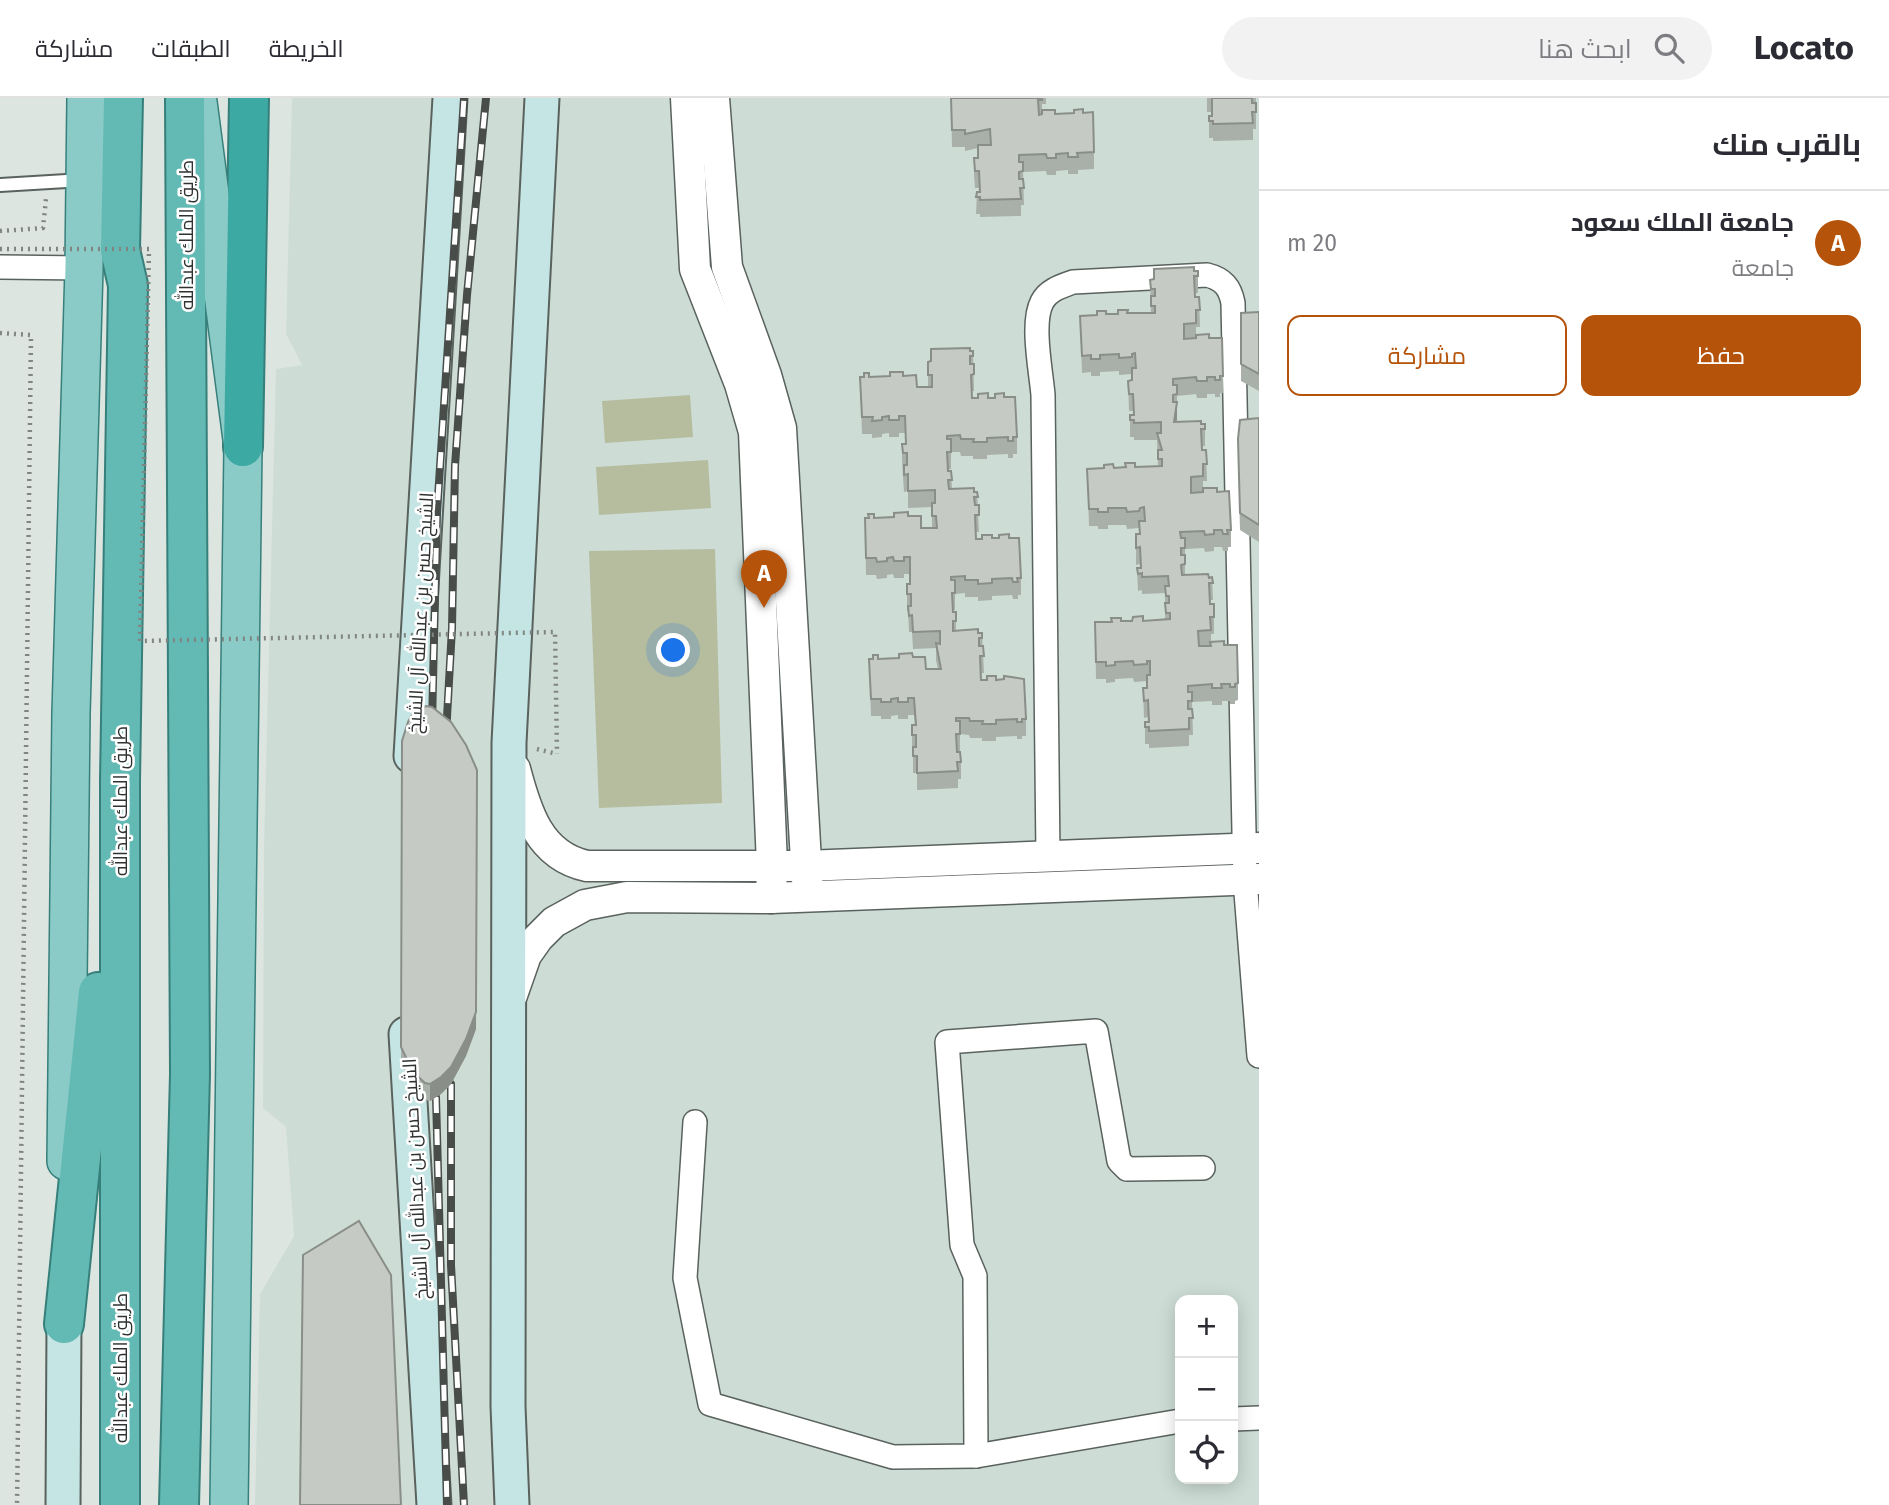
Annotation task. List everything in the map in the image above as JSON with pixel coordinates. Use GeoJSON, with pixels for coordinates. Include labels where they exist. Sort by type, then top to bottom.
{"type":"FeatureCollection","features":[{"type":"Feature","properties":{"kind":"highway","name":"طريق الملك عبدالله"},"geometry":{"type":"LineString","coordinates":[[120,1505],[120,781],[128,285],[120,250],[123,98]]}},
{"type":"Feature","properties":{"kind":"highway","name":"طريق الملك عبدالله"},"geometry":{"type":"LineString","coordinates":[[180,1505],[190,1074],[185,98]]}},
{"type":"Feature","properties":{"kind":"highway"},"geometry":{"type":"LineString","coordinates":[[243,447],[249,98]]}},
{"type":"Feature","properties":{"kind":"highway"},"geometry":{"type":"LineString","coordinates":[[64,1324],[120,781]]}},
{"type":"Feature","properties":{"kind":"main road"},"geometry":{"type":"LineString","coordinates":[[63,1505],[71,713],[84,268],[86,98]]}},
{"type":"Feature","properties":{"kind":"main road"},"geometry":{"type":"LineString","coordinates":[[104,98],[120,250]]}},
{"type":"Feature","properties":{"kind":"main road"},"geometry":{"type":"LineString","coordinates":[[198,98],[243,447],[229,1505]]}},
{"type":"Feature","properties":{"kind":"main road","name":"الشيخ حسن بن عبدالله آل الشيخ"},"geometry":{"type":"LineString","coordinates":[[409,793],[450,98]]}},
{"type":"Feature","properties":{"kind":"main road"},"geometry":{"type":"LineString","coordinates":[[512,1505],[508,1406],[509,743],[542,98]]}},
{"type":"Feature","properties":{"kind":"main road","name":"الشيخ حسن بن عبدالله آل الشيخ"},"geometry":{"type":"LineString","coordinates":[[405,997],[435,1505]]}},
{"type":"Feature","properties":{"kind":"street"},"geometry":{"type":"LineString","coordinates":[[686,98],[695,269],[740,384],[754,432],[772,865],[771,898]]}},
{"type":"Feature","properties":{"kind":"street"},"geometry":{"type":"LineString","coordinates":[[714,98],[727,267],[763,364],[781,428],[808,896]]}},
{"type":"Feature","properties":{"kind":"street"},"geometry":{"type":"LineString","coordinates":[[0,267],[84,268]]}},
{"type":"Feature","properties":{"kind":"street"},"geometry":{"type":"LineString","coordinates":[[695,269],[727,267]]}},
{"type":"Feature","properties":{"kind":"street"},"geometry":{"type":"LineString","coordinates":[[1048,857],[1043,395],[1037,323],[1042,302],[1055,289],[1073,282],[1194,276],[1217,278],[1226,284],[1233,303],[1259,1056]]}},
{"type":"Feature","properties":{"kind":"street"},"geometry":{"type":"LineString","coordinates":[[509,743],[525,809],[545,841],[570,862],[587,866],[805,866],[1252,848]]}},
{"type":"Feature","properties":{"kind":"street"},"geometry":{"type":"LineString","coordinates":[[509,1002],[526,955],[554,922],[585,905],[627,897],[771,898],[1252,880]]}},
{"type":"Feature","properties":{"kind":"street"},"geometry":{"type":"LineString","coordinates":[[976,1456],[975,1276],[962,1245],[947,1042],[1096,1031],[1119,1161],[1127,1169],[1203,1168]]}},
{"type":"Feature","properties":{"kind":"street"},"geometry":{"type":"LineString","coordinates":[[695,1122],[685,1278],[710,1404],[893,1457],[976,1456],[1175,1422]]}},
{"type":"Feature","properties":{"kind":"street"},"geometry":{"type":"LineString","coordinates":[[1238,1419],[1259,1418]]}},
{"type":"Feature","properties":{"kind":"lane"},"geometry":{"type":"LineString","coordinates":[[0,186],[85,179]]}},
{"type":"Feature","properties":{"kind":"path"},"geometry":{"type":"LineString","coordinates":[[0,231],[43,228],[47,196],[35,195]]}},
{"type":"Feature","properties":{"kind":"path"},"geometry":{"type":"LineString","coordinates":[[0,249],[149,249],[141,641],[555,632],[557,754]]}},
{"type":"Feature","properties":{"kind":"path"},"geometry":{"type":"LineString","coordinates":[[0,333],[31,335],[25,640],[17,1505]]}},
{"type":"Feature","properties":{"kind":"shaded area"},"geometry":{"type":"Polygon","coordinates":[[[292,98],[1259,98],[1259,1505],[255,1505],[260,1294],[294,1236],[286,1127],[263,1108],[264,846],[276,369],[302,365],[286,334],[292,98]]]}},
{"type":"Feature","properties":{"kind":"green space"},"geometry":{"type":"Polygon","coordinates":[[[690,395],[693,437],[605,443],[602,401],[690,395]]]}},
{"type":"Feature","properties":{"kind":"green space"},"geometry":{"type":"Polygon","coordinates":[[[708,460],[711,508],[599,515],[596,467],[708,460]]]}},
{"type":"Feature","properties":{"kind":"green space"},"geometry":{"type":"Polygon","coordinates":[[[715,549],[722,803],[599,808],[589,551],[715,549]]]}},
{"type":"Feature","properties":{"kind":"building"},"geometry":{"type":"Polygon","coordinates":[[[951,98],[1042,98],[1038,100],[1039,115],[1042,110],[1055,110],[1055,114],[1074,113],[1074,110],[1083,109],[1083,113],[1093,112],[1094,152],[1077,153],[1078,157],[1068,157],[1068,153],[1056,154],[1056,158],[1047,158],[1046,154],[1019,155],[1019,162],[1023,162],[1023,171],[1019,172],[1024,188],[1020,188],[1021,199],[980,200],[980,197],[976,197],[977,192],[980,192],[979,171],[975,171],[974,158],[978,158],[978,145],[991,145],[990,129],[965,134],[965,130],[952,130],[951,98]]]}},
{"type":"Feature","properties":{"kind":"building"},"geometry":{"type":"Polygon","coordinates":[[[1212,98],[1252,98],[1252,103],[1256,103],[1256,112],[1252,112],[1253,123],[1213,124],[1213,121],[1209,121],[1209,116],[1212,116],[1212,98]]]}},
{"type":"Feature","properties":{"kind":"building"},"geometry":{"type":"Polygon","coordinates":[[[1194,267],[1194,271],[1198,271],[1198,276],[1194,276],[1195,297],[1199,297],[1200,310],[1196,310],[1196,323],[1184,324],[1184,339],[1209,334],[1209,338],[1222,338],[1223,376],[1220,376],[1220,380],[1207,377],[1207,381],[1197,381],[1196,377],[1173,379],[1173,385],[1177,385],[1177,394],[1173,395],[1173,402],[1177,402],[1174,422],[1201,421],[1201,424],[1205,424],[1205,429],[1201,429],[1202,450],[1206,450],[1207,464],[1203,464],[1203,476],[1191,477],[1191,493],[1203,492],[1203,488],[1217,488],[1217,492],[1229,491],[1231,530],[1227,530],[1228,534],[1223,534],[1222,530],[1214,530],[1214,534],[1205,535],[1204,531],[1180,532],[1181,538],[1185,538],[1185,548],[1181,548],[1181,555],[1185,555],[1185,564],[1181,565],[1182,575],[1208,574],[1209,578],[1212,577],[1213,583],[1209,583],[1210,604],[1214,604],[1214,617],[1210,617],[1211,630],[1198,631],[1199,646],[1211,646],[1210,642],[1224,641],[1224,645],[1237,645],[1238,683],[1235,687],[1221,684],[1222,688],[1212,688],[1212,684],[1188,686],[1188,692],[1192,692],[1192,701],[1188,701],[1188,709],[1192,709],[1193,718],[1189,718],[1189,729],[1149,731],[1149,727],[1145,727],[1145,722],[1149,722],[1148,700],[1144,701],[1143,688],[1147,688],[1150,661],[1147,661],[1147,664],[1134,665],[1133,661],[1115,662],[1115,665],[1106,666],[1106,662],[1096,662],[1095,622],[1112,622],[1111,618],[1132,621],[1133,617],[1143,616],[1143,621],[1170,619],[1165,603],[1169,603],[1165,586],[1169,586],[1168,576],[1142,577],[1142,573],[1138,574],[1137,568],[1141,568],[1140,547],[1136,548],[1136,534],[1140,534],[1139,521],[1145,521],[1144,507],[1139,511],[1127,512],[1126,508],[1108,508],[1108,512],[1089,509],[1087,469],[1104,468],[1104,465],[1113,464],[1114,468],[1126,467],[1125,463],[1135,463],[1135,467],[1162,466],[1162,459],[1158,459],[1158,450],[1162,450],[1157,433],[1161,433],[1161,422],[1134,423],[1134,420],[1130,420],[1130,415],[1134,415],[1133,394],[1129,394],[1128,381],[1132,380],[1132,368],[1136,368],[1135,353],[1132,357],[1119,358],[1119,354],[1100,355],[1100,359],[1091,359],[1091,355],[1082,356],[1080,316],[1097,315],[1097,311],[1118,314],[1118,310],[1128,310],[1127,313],[1155,313],[1155,306],[1151,306],[1151,296],[1155,296],[1155,289],[1151,289],[1150,280],[1154,279],[1154,269],[1194,267]]]}},
{"type":"Feature","properties":{"kind":"building"},"geometry":{"type":"Polygon","coordinates":[[[1259,312],[1259,374],[1241,364],[1241,313],[1259,312]]]}},
{"type":"Feature","properties":{"kind":"building"},"geometry":{"type":"Polygon","coordinates":[[[970,348],[973,356],[970,356],[970,364],[974,364],[974,374],[971,375],[972,398],[988,393],[988,398],[1004,393],[1004,397],[1015,397],[1017,437],[1013,437],[1013,441],[1008,441],[1008,437],[973,442],[974,439],[961,439],[960,435],[947,436],[947,439],[951,439],[951,452],[947,452],[948,471],[951,471],[952,480],[948,480],[949,489],[974,488],[974,492],[977,492],[978,497],[974,497],[975,505],[979,505],[979,515],[975,515],[976,539],[982,539],[982,535],[999,538],[999,535],[1009,534],[1009,538],[1019,538],[1021,578],[1017,578],[1018,582],[1013,582],[1012,578],[992,579],[992,583],[978,584],[978,580],[965,580],[965,576],[951,577],[951,580],[955,580],[955,593],[952,593],[956,621],[953,621],[953,631],[978,629],[978,633],[982,633],[982,638],[979,638],[979,646],[983,646],[984,656],[980,656],[981,680],[987,680],[987,676],[996,676],[996,680],[1004,679],[1004,676],[1024,679],[1026,719],[1022,719],[1022,722],[1017,722],[1017,719],[996,720],[996,724],[982,724],[983,721],[956,718],[956,721],[960,721],[960,734],[956,734],[957,752],[960,752],[961,762],[957,762],[958,771],[917,773],[917,756],[913,756],[916,735],[912,735],[912,725],[916,725],[914,698],[908,698],[908,702],[898,702],[898,698],[891,699],[891,702],[871,699],[869,659],[873,659],[873,655],[878,655],[878,659],[899,658],[899,654],[912,653],[913,657],[925,657],[926,669],[941,669],[936,643],[940,644],[940,631],[913,632],[912,615],[909,616],[908,606],[911,606],[911,594],[907,594],[907,584],[910,584],[910,557],[904,557],[904,561],[894,561],[893,557],[877,562],[876,558],[866,558],[865,518],[869,518],[868,514],[874,514],[874,518],[894,517],[894,513],[908,512],[908,516],[921,516],[921,528],[937,528],[936,516],[932,516],[935,490],[908,491],[908,474],[904,475],[907,453],[903,453],[902,444],[906,444],[905,416],[899,416],[899,420],[889,420],[889,416],[872,421],[873,417],[862,417],[860,377],[864,377],[864,373],[869,373],[869,377],[903,372],[903,376],[916,375],[917,387],[932,387],[932,375],[928,375],[931,349],[970,348]]]}},
{"type":"Feature","properties":{"kind":"building"},"geometry":{"type":"Polygon","coordinates":[[[1259,418],[1259,525],[1240,513],[1238,439],[1240,420],[1259,418]]]}},
{"type":"Feature","properties":{"kind":"building"},"geometry":{"type":"Polygon","coordinates":[[[426,706],[432,707],[451,722],[466,745],[477,770],[476,1012],[451,1067],[430,1084],[413,1072],[401,1047],[402,741],[414,711],[426,706]]]}},
{"type":"Feature","properties":{"kind":"building"},"geometry":{"type":"Polygon","coordinates":[[[359,1221],[391,1275],[401,1505],[300,1505],[303,1255],[359,1221]]]}},
{"type":"Feature","properties":{"kind":"railway"},"geometry":{"type":"LineString","coordinates":[[432,724],[437,513],[464,98]]}},
{"type":"Feature","properties":{"kind":"railway"},"geometry":{"type":"LineString","coordinates":[[446,735],[452,628],[455,466],[467,295],[486,98]]}},
{"type":"Feature","properties":{"kind":"railway"},"geometry":{"type":"LineString","coordinates":[[451,1084],[451,1265],[464,1505]]}},
{"type":"Feature","properties":{"kind":"railway"},"geometry":{"type":"LineString","coordinates":[[436,1097],[447,1505]]}},
{"type":"Feature","properties":{"kind":"place","name":"جامعة الملك سعود"},"geometry":{"type":"Point","coordinates":[764,608]}}]}
